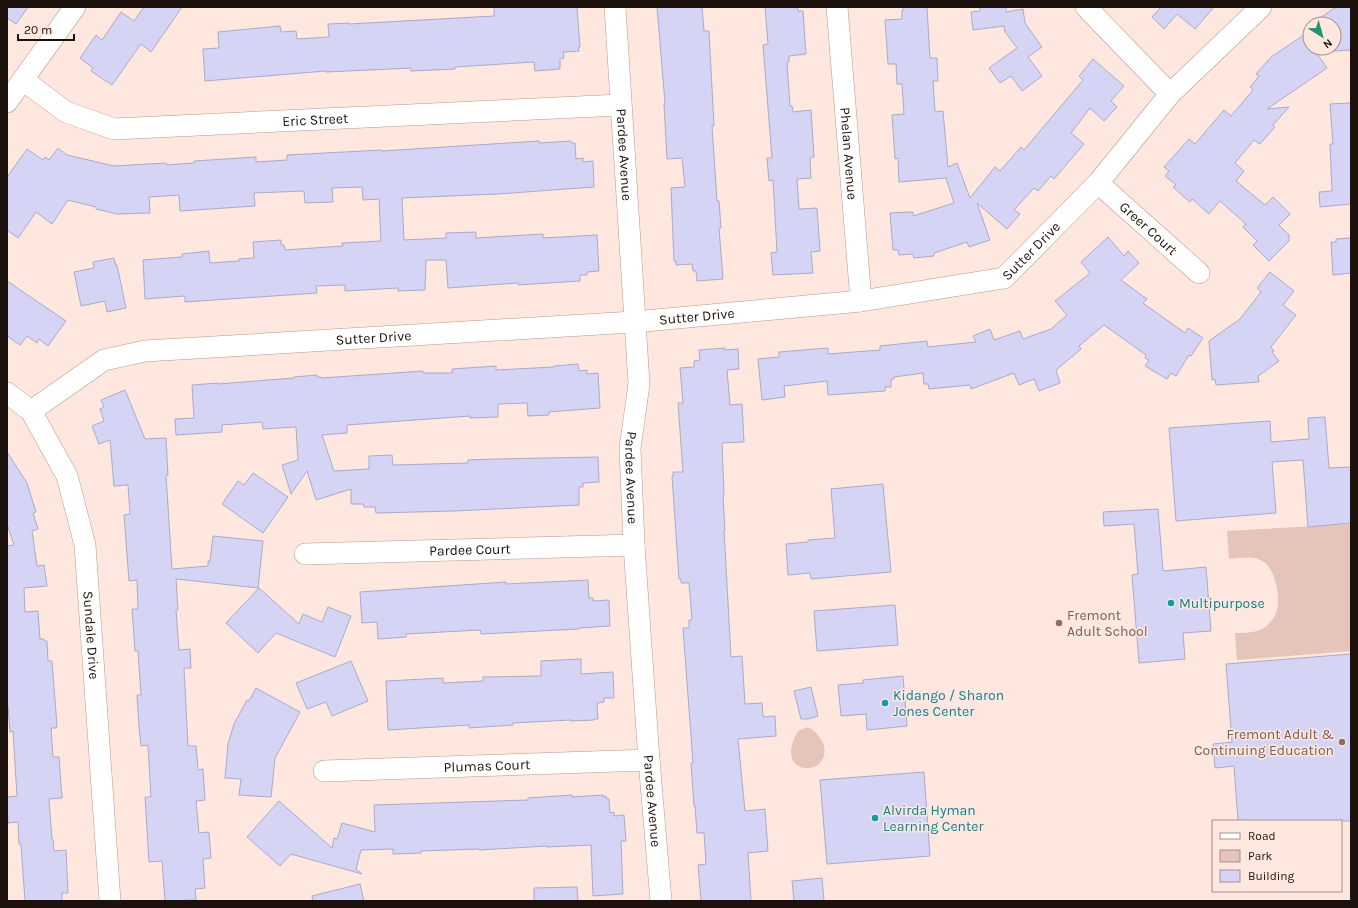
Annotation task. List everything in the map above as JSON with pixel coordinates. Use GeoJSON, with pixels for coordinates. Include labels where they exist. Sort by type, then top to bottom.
{"type":"FeatureCollection","features":[{"type":"Feature","properties":{"kind":"street"},"geometry":{"type":"LineString","coordinates":[[7,102],[75,7]]}},
{"type":"Feature","properties":{"kind":"street","name":"Pardee Avenue"},"geometry":{"type":"LineString","coordinates":[[615,7],[620,105],[639,384],[630,448],[634,545],[649,760],[661,901]]}},
{"type":"Feature","properties":{"kind":"street","name":"Phelan Avenue"},"geometry":{"type":"LineString","coordinates":[[837,7],[860,301]]}},
{"type":"Feature","properties":{"kind":"street"},"geometry":{"type":"LineString","coordinates":[[1086,7],[1170,94]]}},
{"type":"Feature","properties":{"kind":"street","name":"Sutter Drive"},"geometry":{"type":"LineString","coordinates":[[31,411],[104,360],[145,351],[634,322],[860,301],[1004,278],[1098,183],[1170,94],[1261,7]]}},
{"type":"Feature","properties":{"kind":"street","name":"Eric Street"},"geometry":{"type":"LineString","coordinates":[[23,80],[66,112],[114,129],[620,105]]}},
{"type":"Feature","properties":{"kind":"street","name":"Greer Court"},"geometry":{"type":"LineString","coordinates":[[1098,183],[1199,273]]}},
{"type":"Feature","properties":{"kind":"street","name":"Sundale Drive"},"geometry":{"type":"LineString","coordinates":[[7,393],[31,411],[67,476],[85,544],[110,901]]}},
{"type":"Feature","properties":{"kind":"street","name":"Pardee Court"},"geometry":{"type":"LineString","coordinates":[[305,554],[634,545]]}},
{"type":"Feature","properties":{"kind":"street","name":"Plumas Court"},"geometry":{"type":"LineString","coordinates":[[324,771],[649,760]]}},
{"type":"Feature","properties":{"kind":"green space"},"geometry":{"type":"Polygon","coordinates":[[[1351,524],[1351,651],[1237,660],[1235,633],[1256,631],[1267,625],[1276,613],[1278,598],[1272,572],[1265,563],[1261,560],[1253,558],[1229,559],[1227,531],[1351,524]]]}},
{"type":"Feature","properties":{"kind":"green space"},"geometry":{"type":"Polygon","coordinates":[[[808,727],[816,732],[822,740],[824,746],[824,756],[819,764],[804,768],[796,764],[792,757],[792,746],[798,731],[808,727]]]}},
{"type":"Feature","properties":{"kind":"building"},"geometry":{"type":"Polygon","coordinates":[[[7,7],[28,7],[16,24],[7,18],[7,7]]]}},
{"type":"Feature","properties":{"kind":"building"},"geometry":{"type":"Polygon","coordinates":[[[144,7],[182,7],[151,52],[141,44],[112,85],[91,71],[93,68],[80,58],[96,35],[102,40],[121,12],[134,21],[144,7]]]}},
{"type":"Feature","properties":{"kind":"building"},"geometry":{"type":"Polygon","coordinates":[[[494,7],[577,7],[579,51],[563,52],[564,58],[560,59],[560,69],[535,71],[534,62],[455,67],[455,69],[411,71],[411,68],[326,71],[205,81],[203,49],[219,48],[218,32],[280,26],[281,32],[296,31],[297,39],[329,37],[328,24],[494,16],[494,7]]]}},
{"type":"Feature","properties":{"kind":"building"},"geometry":{"type":"Polygon","coordinates":[[[657,7],[702,7],[704,31],[709,31],[714,126],[712,126],[717,201],[719,201],[721,228],[719,228],[723,279],[697,281],[696,271],[693,271],[692,264],[676,265],[676,261],[674,261],[671,188],[685,187],[682,158],[667,159],[665,103],[657,7]]]}},
{"type":"Feature","properties":{"kind":"building"},"geometry":{"type":"Polygon","coordinates":[[[765,7],[797,7],[798,11],[803,11],[806,54],[789,56],[789,62],[787,62],[790,106],[792,106],[793,112],[811,110],[814,157],[810,158],[811,178],[797,179],[799,209],[817,208],[820,251],[811,252],[813,273],[773,275],[771,253],[777,252],[773,180],[769,181],[767,158],[772,158],[763,45],[768,44],[765,7]]]}},
{"type":"Feature","properties":{"kind":"building"},"geometry":{"type":"Polygon","coordinates":[[[904,7],[927,7],[930,58],[937,58],[938,81],[933,81],[935,112],[943,111],[948,167],[957,163],[970,198],[995,167],[1000,171],[1021,147],[1024,150],[1083,80],[1079,76],[1093,59],[1124,86],[1111,101],[1117,107],[1104,121],[1090,108],[1071,133],[1084,144],[1054,179],[1051,176],[1038,191],[1034,188],[1014,210],[1020,214],[1007,229],[977,203],[990,240],[969,247],[967,242],[934,253],[934,256],[914,258],[913,254],[899,255],[898,250],[893,250],[890,213],[913,212],[913,216],[954,203],[946,178],[899,182],[898,158],[895,159],[892,115],[904,114],[902,84],[897,84],[896,64],[888,64],[885,20],[902,19],[902,10],[904,7]]]}},
{"type":"Feature","properties":{"kind":"building"},"geometry":{"type":"Polygon","coordinates":[[[980,7],[1006,7],[1006,12],[1023,9],[1025,23],[1042,47],[1028,57],[1042,76],[1022,91],[1011,76],[1000,83],[989,68],[1017,48],[1005,32],[1004,26],[973,30],[971,12],[980,11],[980,7]]]}},
{"type":"Feature","properties":{"kind":"building"},"geometry":{"type":"Polygon","coordinates":[[[1161,7],[1214,7],[1195,29],[1177,14],[1164,29],[1152,17],[1161,7]]]}},
{"type":"Feature","properties":{"kind":"building"},"geometry":{"type":"Polygon","coordinates":[[[1336,7],[1351,7],[1351,50],[1342,51],[1342,16],[1323,16],[1336,7]]]}},
{"type":"Feature","properties":{"kind":"building"},"geometry":{"type":"Polygon","coordinates":[[[1302,36],[1302,56],[1319,56],[1327,68],[1267,109],[1289,107],[1273,125],[1275,127],[1260,144],[1254,140],[1235,163],[1244,171],[1236,181],[1265,205],[1273,197],[1290,214],[1279,225],[1289,235],[1289,241],[1269,261],[1253,245],[1257,241],[1243,227],[1246,224],[1220,201],[1209,214],[1192,199],[1190,202],[1173,187],[1176,185],[1165,176],[1169,171],[1164,167],[1189,139],[1195,144],[1224,110],[1231,116],[1253,90],[1250,87],[1259,76],[1256,74],[1271,57],[1302,36]]]}},
{"type":"Feature","properties":{"kind":"building"},"geometry":{"type":"Polygon","coordinates":[[[1351,103],[1351,204],[1320,207],[1319,192],[1332,191],[1330,144],[1333,144],[1330,104],[1351,103]]]}},
{"type":"Feature","properties":{"kind":"building"},"geometry":{"type":"Polygon","coordinates":[[[539,141],[539,143],[571,141],[571,143],[575,143],[576,159],[583,158],[583,162],[593,161],[594,187],[498,194],[402,198],[404,240],[446,238],[446,233],[476,232],[476,238],[543,234],[543,238],[597,235],[599,271],[587,272],[587,275],[580,275],[580,281],[518,285],[518,283],[448,288],[446,260],[426,260],[425,290],[398,291],[398,288],[345,291],[345,285],[316,286],[317,293],[185,302],[185,296],[145,299],[143,260],[182,257],[182,254],[209,251],[210,263],[239,261],[239,259],[254,258],[253,242],[281,240],[281,245],[284,245],[285,250],[343,246],[342,243],[381,241],[379,199],[363,200],[362,187],[332,188],[333,202],[305,203],[304,191],[254,193],[255,206],[180,211],[179,195],[149,197],[150,213],[117,214],[68,200],[52,224],[36,212],[18,238],[7,230],[7,177],[27,149],[43,160],[45,157],[49,160],[58,148],[67,155],[114,166],[166,163],[167,165],[194,163],[194,161],[256,157],[256,162],[287,160],[287,155],[382,151],[539,141]]]}},
{"type":"Feature","properties":{"kind":"building"},"geometry":{"type":"Polygon","coordinates":[[[1108,237],[1124,256],[1128,251],[1139,263],[1121,280],[1147,299],[1143,303],[1185,333],[1188,328],[1203,338],[1191,356],[1189,355],[1176,376],[1171,373],[1167,379],[1145,366],[1149,360],[1145,358],[1146,355],[1104,325],[1079,346],[1081,349],[1056,370],[1060,383],[1039,391],[1034,379],[1019,385],[1014,373],[971,389],[970,385],[929,389],[928,384],[924,384],[923,373],[894,377],[894,379],[891,379],[891,387],[885,387],[885,391],[828,395],[827,381],[784,386],[785,397],[762,400],[758,359],[779,357],[779,352],[828,348],[828,354],[880,350],[880,346],[927,341],[928,347],[976,342],[973,336],[990,329],[994,340],[1020,331],[1023,339],[1051,329],[1067,315],[1055,301],[1090,273],[1081,262],[1108,237]]]}},
{"type":"Feature","properties":{"kind":"building"},"geometry":{"type":"Polygon","coordinates":[[[1351,238],[1351,273],[1333,275],[1331,242],[1336,242],[1336,239],[1351,238]]]}},
{"type":"Feature","properties":{"kind":"building"},"geometry":{"type":"Polygon","coordinates":[[[114,258],[116,266],[117,265],[126,308],[107,312],[105,301],[81,306],[74,272],[94,268],[93,262],[114,258]]]}},
{"type":"Feature","properties":{"kind":"building"},"geometry":{"type":"Polygon","coordinates":[[[1270,272],[1294,291],[1283,305],[1296,315],[1271,347],[1274,351],[1272,352],[1279,361],[1258,376],[1259,382],[1216,385],[1215,379],[1212,380],[1209,341],[1240,319],[1261,292],[1257,288],[1270,272]]]}},
{"type":"Feature","properties":{"kind":"building"},"geometry":{"type":"Polygon","coordinates":[[[7,281],[66,321],[48,346],[39,339],[37,343],[27,336],[20,345],[7,336],[7,281]]]}},
{"type":"Feature","properties":{"kind":"building"},"geometry":{"type":"Polygon","coordinates":[[[725,348],[725,350],[738,349],[739,369],[727,370],[730,405],[742,404],[744,442],[722,443],[724,530],[731,657],[742,656],[745,704],[762,703],[763,717],[775,716],[776,736],[738,739],[745,811],[765,809],[768,851],[748,853],[751,901],[701,901],[698,865],[706,864],[704,833],[697,833],[694,806],[691,763],[693,763],[683,628],[689,628],[689,620],[692,620],[689,583],[681,583],[681,579],[679,579],[672,476],[673,472],[683,472],[678,403],[683,403],[680,368],[694,367],[694,361],[700,360],[699,350],[725,348]]]}},
{"type":"Feature","properties":{"kind":"building"},"geometry":{"type":"Polygon","coordinates":[[[578,364],[579,371],[587,370],[587,374],[598,373],[600,408],[549,412],[549,415],[528,416],[527,403],[498,404],[498,417],[470,418],[470,416],[347,425],[347,433],[322,435],[334,471],[369,469],[369,456],[392,455],[393,465],[468,463],[468,460],[598,457],[599,482],[583,483],[583,487],[579,487],[579,505],[376,513],[375,507],[364,507],[363,504],[351,504],[351,489],[316,500],[307,471],[291,494],[282,465],[298,460],[296,427],[263,429],[262,422],[222,425],[222,432],[176,435],[175,419],[194,418],[192,385],[317,375],[317,377],[321,378],[423,371],[423,373],[452,373],[452,369],[496,366],[496,370],[554,367],[578,364]]]}},
{"type":"Feature","properties":{"kind":"building"},"geometry":{"type":"Polygon","coordinates":[[[125,390],[145,439],[166,438],[168,475],[166,475],[172,569],[208,566],[213,536],[263,541],[258,588],[176,579],[178,610],[176,610],[179,650],[190,649],[191,668],[184,668],[188,746],[196,746],[198,770],[203,769],[205,800],[196,801],[199,833],[209,832],[211,858],[203,859],[205,888],[195,889],[196,900],[165,901],[162,861],[149,862],[145,797],[151,797],[148,745],[141,746],[137,695],[141,695],[138,651],[135,651],[132,609],[138,609],[137,580],[129,581],[124,515],[130,514],[128,485],[114,486],[110,440],[99,444],[92,426],[104,421],[100,409],[104,407],[101,400],[125,390]]]}},
{"type":"Feature","properties":{"kind":"building"},"geometry":{"type":"Polygon","coordinates":[[[1325,417],[1329,468],[1351,467],[1351,523],[1308,527],[1303,460],[1272,462],[1276,513],[1176,521],[1169,428],[1270,421],[1271,442],[1309,439],[1308,418],[1325,417]]]}},
{"type":"Feature","properties":{"kind":"building"},"geometry":{"type":"Polygon","coordinates":[[[7,452],[27,483],[36,512],[33,513],[38,529],[32,531],[37,566],[44,565],[47,586],[24,588],[25,612],[38,611],[40,639],[47,641],[48,661],[52,661],[57,726],[56,728],[51,728],[53,757],[59,757],[62,798],[49,799],[54,851],[66,850],[68,893],[62,893],[62,901],[25,901],[18,822],[8,823],[7,797],[17,796],[13,731],[10,732],[7,706],[7,546],[14,545],[7,524],[7,452]]]}},
{"type":"Feature","properties":{"kind":"building"},"geometry":{"type":"Polygon","coordinates":[[[253,473],[288,497],[263,533],[222,504],[238,481],[244,485],[253,473]]]}},
{"type":"Feature","properties":{"kind":"building"},"geometry":{"type":"Polygon","coordinates":[[[883,484],[891,572],[811,579],[810,573],[788,575],[786,544],[808,542],[808,540],[835,538],[831,489],[883,484]]]}},
{"type":"Feature","properties":{"kind":"building","name":"Multipurpose"},"geometry":{"type":"Polygon","coordinates":[[[1158,509],[1163,571],[1206,567],[1211,631],[1183,633],[1185,659],[1139,663],[1132,575],[1138,574],[1134,524],[1104,526],[1103,512],[1158,509]]]}},
{"type":"Feature","properties":{"kind":"building"},"geometry":{"type":"Polygon","coordinates":[[[588,580],[589,598],[593,598],[593,601],[609,600],[610,626],[481,634],[480,630],[406,634],[406,637],[378,639],[377,622],[362,623],[360,592],[506,582],[506,584],[588,580]]]}},
{"type":"Feature","properties":{"kind":"building"},"geometry":{"type":"Polygon","coordinates":[[[259,588],[299,624],[303,614],[322,622],[328,607],[351,616],[335,657],[276,633],[258,653],[226,623],[259,588]]]}},
{"type":"Feature","properties":{"kind":"building"},"geometry":{"type":"Polygon","coordinates":[[[895,605],[898,645],[817,651],[814,611],[895,605]]]}},
{"type":"Feature","properties":{"kind":"building"},"geometry":{"type":"Polygon","coordinates":[[[1351,654],[1351,821],[1238,820],[1234,766],[1215,768],[1213,744],[1232,742],[1226,664],[1351,654]]]}},
{"type":"Feature","properties":{"kind":"building"},"geometry":{"type":"Polygon","coordinates":[[[581,659],[581,674],[613,672],[614,698],[604,698],[604,702],[597,703],[598,719],[513,723],[513,725],[469,728],[469,725],[388,730],[386,681],[443,678],[443,683],[483,681],[483,677],[541,676],[541,661],[581,659]]]}},
{"type":"Feature","properties":{"kind":"building"},"geometry":{"type":"Polygon","coordinates":[[[351,661],[368,701],[332,716],[326,702],[307,709],[296,683],[351,661]]]}},
{"type":"Feature","properties":{"kind":"building","name":"Kidango / Sharon Jones Center"},"geometry":{"type":"Polygon","coordinates":[[[903,676],[907,726],[867,730],[866,714],[841,716],[838,685],[863,683],[863,680],[903,676]]]}},
{"type":"Feature","properties":{"kind":"building"},"geometry":{"type":"Polygon","coordinates":[[[811,687],[818,716],[808,719],[801,719],[794,691],[811,687]]]}},
{"type":"Feature","properties":{"kind":"building"},"geometry":{"type":"Polygon","coordinates":[[[256,688],[300,712],[275,758],[271,797],[239,795],[241,779],[225,778],[228,744],[234,724],[247,700],[249,701],[256,688]]]}},
{"type":"Feature","properties":{"kind":"building","name":"Alvirda Hyman Learning Center"},"geometry":{"type":"Polygon","coordinates":[[[924,772],[930,856],[827,864],[820,780],[924,772]]]}},
{"type":"Feature","properties":{"kind":"building"},"geometry":{"type":"Polygon","coordinates":[[[572,795],[572,797],[606,796],[607,799],[609,799],[610,813],[614,812],[614,816],[624,815],[626,841],[621,841],[623,894],[593,896],[591,845],[421,851],[421,853],[393,854],[393,849],[361,850],[356,869],[362,874],[291,854],[280,866],[247,837],[279,801],[332,848],[334,838],[337,839],[342,823],[375,832],[374,805],[528,800],[528,798],[572,795]]]}},
{"type":"Feature","properties":{"kind":"building"},"geometry":{"type":"Polygon","coordinates":[[[822,878],[824,901],[794,901],[792,881],[822,878]]]}},
{"type":"Feature","properties":{"kind":"building"},"geometry":{"type":"Polygon","coordinates":[[[360,884],[364,901],[313,901],[312,896],[360,884]]]}},
{"type":"Feature","properties":{"kind":"building"},"geometry":{"type":"Polygon","coordinates":[[[577,887],[578,901],[534,901],[534,888],[577,887]]]}},
{"type":"Feature","properties":{"kind":"place","name":"Multipurpose"},"geometry":{"type":"Point","coordinates":[1171,603]}},
{"type":"Feature","properties":{"kind":"place","name":"Fremont Adult School"},"geometry":{"type":"Point","coordinates":[1059,623]}},
{"type":"Feature","properties":{"kind":"place","name":"Kidango / Sharon Jones Center"},"geometry":{"type":"Point","coordinates":[885,703]}},
{"type":"Feature","properties":{"kind":"place","name":"Fremont Adult & Continuing Education"},"geometry":{"type":"Point","coordinates":[1342,742]}},
{"type":"Feature","properties":{"kind":"place","name":"Alvirda Hyman Learning Center"},"geometry":{"type":"Point","coordinates":[875,818]}}]}
